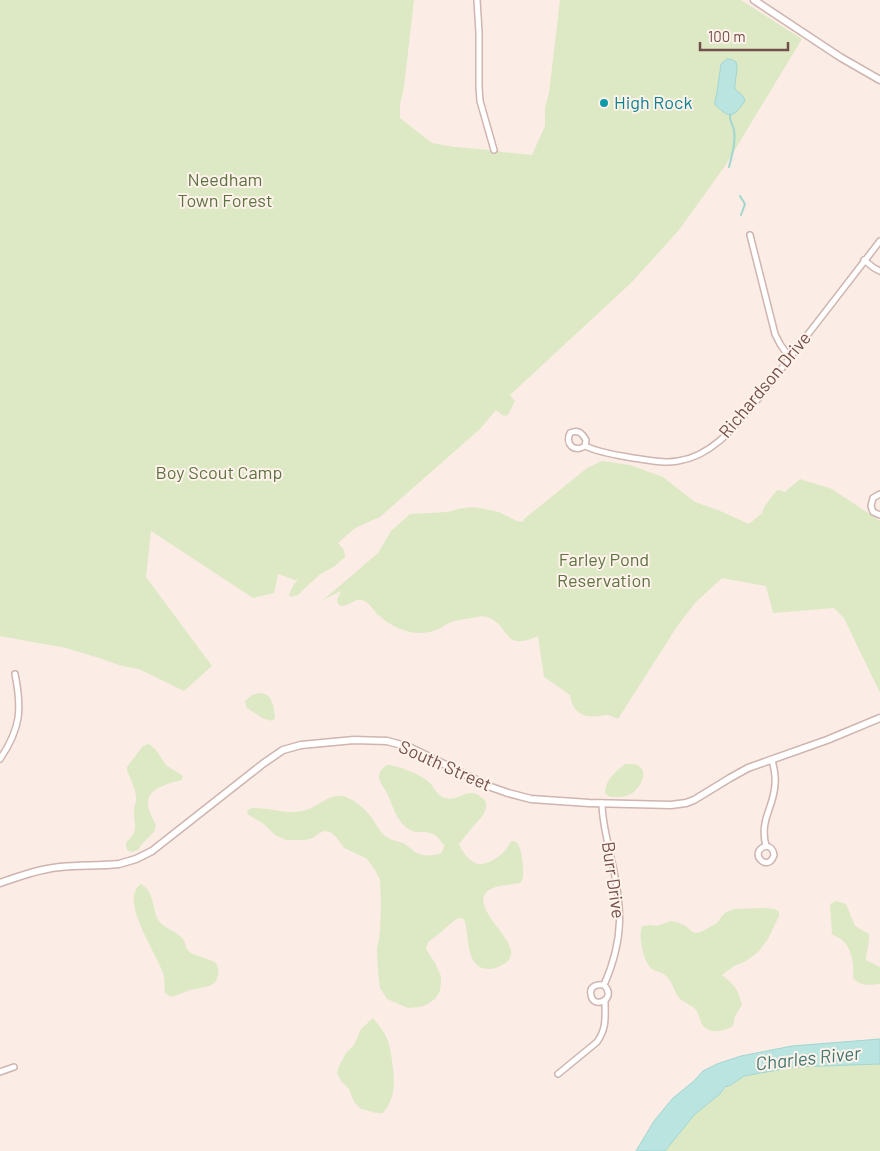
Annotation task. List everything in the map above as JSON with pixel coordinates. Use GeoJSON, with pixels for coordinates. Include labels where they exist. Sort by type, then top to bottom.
{"type":"FeatureCollection","features":[{"type":"Feature","properties":{"kind":"street"},"geometry":{"type":"LineString","coordinates":[[476,0],[479,32],[480,101],[494,150]]}},
{"type":"Feature","properties":{"kind":"street"},"geometry":{"type":"LineString","coordinates":[[754,0],[831,51],[880,80]]}},
{"type":"Feature","properties":{"kind":"street"},"geometry":{"type":"LineString","coordinates":[[750,235],[775,334],[790,358]]}},
{"type":"Feature","properties":{"kind":"street","name":"Richardson Drive"},"geometry":{"type":"LineString","coordinates":[[584,446],[598,452],[661,462],[677,462],[699,455],[720,441],[763,393],[880,241]]}},
{"type":"Feature","properties":{"kind":"street"},"geometry":{"type":"LineString","coordinates":[[864,260],[880,271]]}},
{"type":"Feature","properties":{"kind":"street"},"geometry":{"type":"LineString","coordinates":[[880,494],[873,498],[871,504],[873,512],[880,516]]}},
{"type":"Feature","properties":{"kind":"street"},"geometry":{"type":"LineString","coordinates":[[0,759],[10,744],[18,721],[19,700],[15,674]]}},
{"type":"Feature","properties":{"kind":"street","name":"South Street"},"geometry":{"type":"LineString","coordinates":[[0,883],[50,868],[119,864],[136,859],[166,841],[264,762],[283,750],[301,745],[354,740],[387,741],[410,747],[492,787],[531,799],[672,805],[694,800],[748,768],[827,740],[880,718]]}},
{"type":"Feature","properties":{"kind":"street"},"geometry":{"type":"LineString","coordinates":[[766,846],[764,824],[776,784],[772,760]]}},
{"type":"Feature","properties":{"kind":"street","name":"Burr Drive"},"geometry":{"type":"LineString","coordinates":[[602,803],[603,819],[620,900],[619,937],[604,985]]}},
{"type":"Feature","properties":{"kind":"street","name":"Burr Drive"},"geometry":{"type":"LineString","coordinates":[[598,984],[604,985],[608,990],[608,995],[604,1001],[594,1001],[591,998],[590,992],[593,987],[598,984]]}},
{"type":"Feature","properties":{"kind":"street"},"geometry":{"type":"LineString","coordinates":[[558,1074],[591,1047],[602,1035],[605,1027],[604,1001]]}},
{"type":"Feature","properties":{"kind":"street"},"geometry":{"type":"LineString","coordinates":[[0,1072],[14,1067]]}},
{"type":"Feature","properties":{"kind":"green space","name":"Needham Town Forest"},"geometry":{"type":"Polygon","coordinates":[[[0,0],[414,0],[404,87],[400,104],[400,118],[432,143],[532,155],[545,126],[545,108],[549,93],[560,0],[741,0],[802,39],[725,166],[679,230],[631,283],[510,395],[515,401],[508,415],[502,415],[496,410],[480,429],[380,517],[355,528],[338,543],[344,550],[345,557],[335,566],[319,575],[298,595],[291,597],[289,595],[298,579],[295,580],[278,574],[274,593],[253,598],[151,531],[146,577],[212,666],[184,691],[139,669],[122,666],[66,648],[0,636],[0,0]]]}},
{"type":"Feature","properties":{"kind":"green space","name":"Farley Pond Reservation"},"geometry":{"type":"Polygon","coordinates":[[[602,461],[630,465],[663,477],[695,502],[749,524],[762,513],[764,507],[776,491],[785,492],[800,479],[832,489],[880,521],[880,693],[844,618],[834,608],[773,613],[766,586],[722,578],[696,602],[678,625],[618,719],[608,715],[593,717],[579,713],[571,701],[570,695],[544,677],[538,636],[518,641],[512,639],[500,625],[483,616],[454,621],[431,632],[414,633],[391,625],[362,600],[356,600],[341,606],[337,600],[341,591],[323,600],[378,553],[391,531],[410,514],[447,512],[474,507],[499,512],[523,522],[524,519],[587,468],[602,461]]]}},
{"type":"Feature","properties":{"kind":"green space"},"geometry":{"type":"Polygon","coordinates":[[[260,693],[268,696],[272,702],[275,718],[272,721],[262,718],[246,707],[245,701],[252,695],[260,693]]]}},
{"type":"Feature","properties":{"kind":"green space"},"geometry":{"type":"Polygon","coordinates":[[[149,744],[156,750],[166,765],[183,776],[182,780],[166,784],[152,793],[148,803],[156,825],[154,832],[138,850],[132,852],[128,851],[126,842],[135,830],[134,809],[136,797],[127,767],[142,747],[149,744]]]}},
{"type":"Feature","properties":{"kind":"green space"},"geometry":{"type":"Polygon","coordinates":[[[625,764],[635,764],[640,767],[643,774],[642,782],[630,795],[620,797],[608,796],[605,793],[605,788],[609,780],[625,764]]]}},
{"type":"Feature","properties":{"kind":"green space"},"geometry":{"type":"Polygon","coordinates":[[[387,765],[421,776],[445,798],[450,799],[472,793],[484,800],[486,803],[485,811],[459,844],[469,859],[478,864],[492,861],[506,850],[510,842],[514,841],[519,846],[522,859],[523,876],[520,883],[491,889],[485,894],[483,902],[487,912],[507,940],[511,949],[510,957],[504,964],[496,968],[489,969],[475,963],[469,950],[464,919],[456,919],[428,942],[426,949],[441,976],[440,991],[435,999],[420,1007],[408,1008],[387,999],[380,988],[377,949],[380,932],[380,880],[366,858],[344,848],[330,832],[324,831],[313,838],[305,840],[286,840],[275,835],[264,824],[247,814],[248,810],[252,808],[299,812],[331,797],[342,796],[362,807],[387,837],[403,843],[421,855],[441,853],[444,845],[436,836],[430,833],[410,830],[397,817],[379,777],[381,770],[387,765]]]}},
{"type":"Feature","properties":{"kind":"green space"},"geometry":{"type":"Polygon","coordinates":[[[141,884],[149,891],[161,924],[181,937],[187,950],[191,953],[216,963],[218,974],[217,979],[212,985],[171,997],[165,993],[163,973],[136,914],[135,891],[141,884]]]}},
{"type":"Feature","properties":{"kind":"green space"},"geometry":{"type":"Polygon","coordinates":[[[836,901],[846,904],[855,926],[869,934],[866,960],[880,967],[880,984],[862,984],[853,978],[851,953],[841,939],[832,934],[830,904],[836,901]]]}},
{"type":"Feature","properties":{"kind":"green space"},"geometry":{"type":"Polygon","coordinates":[[[734,909],[775,909],[779,912],[779,916],[768,939],[758,952],[722,975],[735,987],[742,1005],[735,1016],[733,1026],[717,1031],[707,1029],[696,1010],[680,999],[668,978],[649,966],[642,949],[642,926],[657,926],[671,921],[686,926],[695,933],[701,932],[717,923],[726,912],[734,909]]]}},
{"type":"Feature","properties":{"kind":"green space"},"geometry":{"type":"Polygon","coordinates":[[[373,1018],[386,1037],[393,1068],[394,1088],[390,1101],[383,1113],[361,1109],[354,1102],[349,1089],[341,1081],[337,1073],[346,1053],[354,1045],[361,1029],[373,1018]]]}},
{"type":"Feature","properties":{"kind":"green space"},"geometry":{"type":"Polygon","coordinates":[[[880,1064],[880,1151],[665,1151],[695,1114],[726,1087],[744,1076],[795,1067],[880,1064]]]}},
{"type":"Feature","properties":{"kind":"water"},"geometry":{"type":"Polygon","coordinates":[[[727,59],[736,62],[735,89],[745,100],[735,113],[729,115],[715,105],[721,64],[727,59]]]}},
{"type":"Feature","properties":{"kind":"water","name":"Charles River"},"geometry":{"type":"Polygon","coordinates":[[[880,1039],[880,1064],[795,1067],[744,1076],[725,1087],[720,1094],[695,1114],[665,1151],[636,1151],[654,1121],[673,1098],[703,1071],[717,1064],[741,1056],[792,1046],[880,1039]]]}},
{"type":"Feature","properties":{"kind":"waterway"},"geometry":{"type":"LineString","coordinates":[[729,167],[734,139],[730,115]]}},
{"type":"Feature","properties":{"kind":"waterway"},"geometry":{"type":"LineString","coordinates":[[740,196],[745,204],[741,215]]}},
{"type":"Feature","properties":{"kind":"place","name":"High Rock"},"geometry":{"type":"Point","coordinates":[604,103]}},
{"type":"Feature","properties":{"kind":"park label","name":"Boy Scout Camp"},"geometry":{"type":"Point","coordinates":[219,473]}}]}
